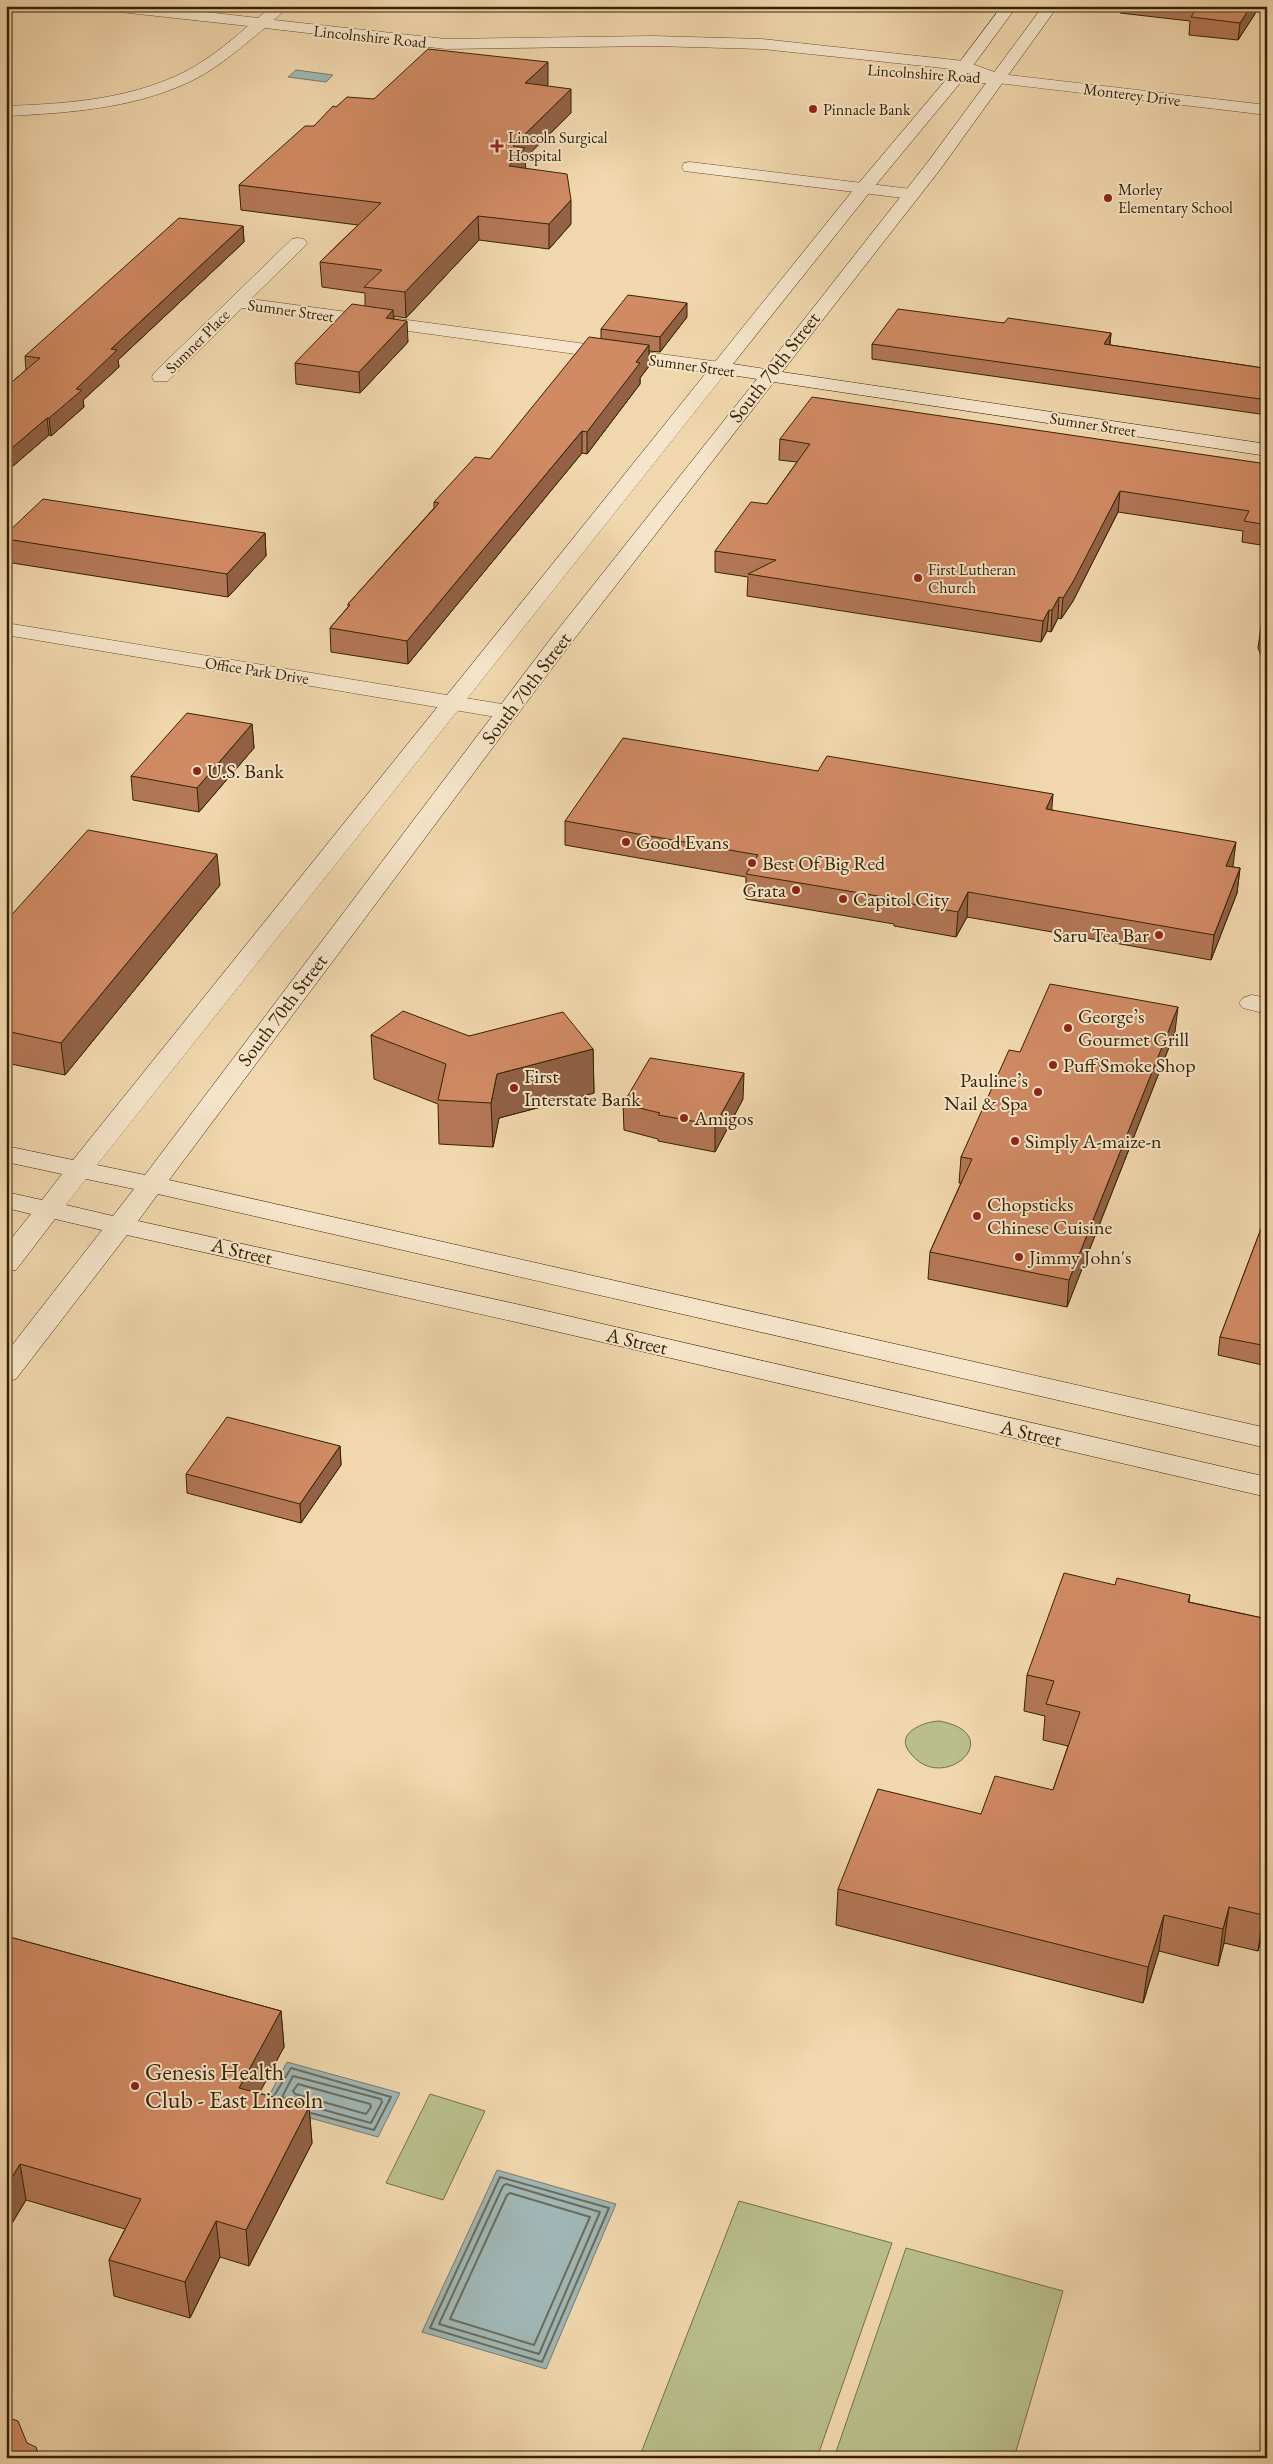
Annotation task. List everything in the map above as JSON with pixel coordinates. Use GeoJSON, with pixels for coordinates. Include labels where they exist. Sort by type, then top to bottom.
{"type":"FeatureCollection","features":[{"type":"Feature","properties":{"kind":"main road","name":"Lincolnshire Road"},"geometry":{"type":"LineString","coordinates":[[111,6],[446,44],[630,43],[998,78]]}},
{"type":"Feature","properties":{"kind":"main road"},"geometry":{"type":"LineString","coordinates":[[6,111],[91,104],[152,90],[203,68],[282,6]]}},
{"type":"Feature","properties":{"kind":"main road","name":"South 70th Street"},"geometry":{"type":"LineString","coordinates":[[6,1264],[864,188],[959,73],[1010,6]]}},
{"type":"Feature","properties":{"kind":"main road","name":"South 70th Street"},"geometry":{"type":"LineString","coordinates":[[6,1373],[508,712],[768,375],[911,194],[1051,6]]}},
{"type":"Feature","properties":{"kind":"main road","name":"Monterey Drive"},"geometry":{"type":"LineString","coordinates":[[998,78],[1267,110]]}},
{"type":"Feature","properties":{"kind":"main road"},"geometry":{"type":"LineString","coordinates":[[690,167],[911,194]]}},
{"type":"Feature","properties":{"kind":"main road","name":"Sumner Place"},"geometry":{"type":"LineString","coordinates":[[161,377],[298,243]]}},
{"type":"Feature","properties":{"kind":"main road","name":"Sumner Street"},"geometry":{"type":"LineString","coordinates":[[236,302],[720,368],[1267,450]]}},
{"type":"Feature","properties":{"kind":"main road","name":"Office Park Drive"},"geometry":{"type":"LineString","coordinates":[[6,629],[508,712]]}},
{"type":"Feature","properties":{"kind":"main road"},"geometry":{"type":"LineString","coordinates":[[6,1154],[1267,1438]]}},
{"type":"Feature","properties":{"kind":"main road","name":"A Street"},"geometry":{"type":"LineString","coordinates":[[6,1200],[120,1224],[1267,1487]]}},
{"type":"Feature","properties":{"kind":"green space"},"geometry":{"type":"Polygon","coordinates":[[[939,1721],[960,1728],[969,1737],[970,1748],[964,1758],[953,1765],[939,1768],[925,1765],[911,1754],[906,1747],[905,1741],[907,1735],[912,1730],[925,1724],[939,1721]]]}},
{"type":"Feature","properties":{"kind":"green space"},"geometry":{"type":"Polygon","coordinates":[[[430,2094],[485,2111],[443,2200],[386,2183],[430,2094]]]}},
{"type":"Feature","properties":{"kind":"green space"},"geometry":{"type":"Polygon","coordinates":[[[739,2201],[892,2243],[817,2458],[639,2458],[739,2201]]]}},
{"type":"Feature","properties":{"kind":"green space"},"geometry":{"type":"Polygon","coordinates":[[[906,2248],[1063,2291],[1014,2458],[834,2458],[906,2248]]]}},
{"type":"Feature","properties":{"kind":"water"},"geometry":{"type":"Polygon","coordinates":[[[296,70],[333,75],[326,82],[288,77],[296,70]]]}},
{"type":"Feature","properties":{"kind":"water"},"geometry":{"type":"Polygon","coordinates":[[[287,2062],[400,2093],[378,2137],[264,2105],[287,2062]]]}},
{"type":"Feature","properties":{"kind":"water"},"geometry":{"type":"Polygon","coordinates":[[[497,2170],[616,2204],[546,2369],[422,2332],[497,2170]]]}},
{"type":"Feature","properties":{"kind":"building"},"geometry":{"type":"Polygon","coordinates":[[[1198,6],[1251,6],[1240,23],[1191,17],[1198,6]]]}},
{"type":"Feature","properties":{"kind":"building","name":"Lincoln Surgical Hospital"},"geometry":{"type":"Polygon","coordinates":[[[428,49],[548,62],[525,83],[571,89],[513,146],[525,148],[509,166],[567,174],[571,200],[549,224],[478,216],[405,292],[364,287],[382,270],[320,262],[381,203],[239,185],[305,126],[314,126],[333,106],[336,107],[347,97],[374,99],[428,49]]]}},
{"type":"Feature","properties":{"kind":"building"},"geometry":{"type":"Polygon","coordinates":[[[179,218],[243,226],[111,349],[117,350],[76,389],[82,390],[6,453],[6,387],[40,358],[25,356],[179,218]]]}},
{"type":"Feature","properties":{"kind":"building"},"geometry":{"type":"Polygon","coordinates":[[[628,295],[687,303],[660,337],[601,329],[628,295]]]}},
{"type":"Feature","properties":{"kind":"building"},"geometry":{"type":"Polygon","coordinates":[[[352,304],[393,310],[386,318],[407,321],[359,372],[295,363],[352,304]]]}},
{"type":"Feature","properties":{"kind":"building"},"geometry":{"type":"Polygon","coordinates":[[[898,309],[1004,323],[1008,318],[1111,333],[1104,344],[1263,368],[1267,360],[1267,400],[872,344],[898,309]]]}},
{"type":"Feature","properties":{"kind":"building"},"geometry":{"type":"Polygon","coordinates":[[[589,337],[649,345],[636,362],[640,363],[587,432],[582,431],[407,641],[330,628],[350,605],[348,604],[439,503],[434,502],[475,457],[490,459],[589,337]]]}},
{"type":"Feature","properties":{"kind":"building"},"geometry":{"type":"Polygon","coordinates":[[[812,397],[1267,464],[1267,525],[1244,521],[1249,511],[1120,491],[1074,580],[1063,598],[1059,597],[1043,621],[748,574],[776,560],[715,551],[751,502],[767,504],[810,444],[780,439],[812,397]]]}},
{"type":"Feature","properties":{"kind":"building"},"geometry":{"type":"Polygon","coordinates":[[[43,499],[265,533],[227,574],[6,539],[6,534],[43,499]]]}},
{"type":"Feature","properties":{"kind":"building"},"geometry":{"type":"Polygon","coordinates":[[[1261,626],[1267,626],[1267,641],[1261,626]]]}},
{"type":"Feature","properties":{"kind":"building"},"geometry":{"type":"Polygon","coordinates":[[[187,713],[252,724],[197,788],[131,776],[187,713]]]}},
{"type":"Feature","properties":{"kind":"building"},"geometry":{"type":"Polygon","coordinates":[[[623,738],[818,771],[827,756],[1053,794],[1046,809],[1236,842],[1226,866],[1240,868],[1214,935],[968,892],[958,912],[895,901],[896,899],[746,874],[758,855],[565,821],[623,738]]]}},
{"type":"Feature","properties":{"kind":"building"},"geometry":{"type":"Polygon","coordinates":[[[88,830],[217,854],[61,1043],[6,1031],[6,921],[88,830]]]}},
{"type":"Feature","properties":{"kind":"building"},"geometry":{"type":"Polygon","coordinates":[[[1050,984],[1178,1007],[1069,1280],[930,1252],[972,1159],[961,1157],[1009,1050],[1020,1052],[1050,984]]]}},
{"type":"Feature","properties":{"kind":"building"},"geometry":{"type":"Polygon","coordinates":[[[403,1011],[469,1036],[563,1012],[593,1049],[497,1074],[491,1103],[438,1100],[446,1064],[371,1035],[403,1011]]]}},
{"type":"Feature","properties":{"kind":"building"},"geometry":{"type":"Polygon","coordinates":[[[650,1058],[744,1073],[715,1125],[658,1115],[660,1113],[623,1104],[650,1058]]]}},
{"type":"Feature","properties":{"kind":"building"},"geometry":{"type":"Polygon","coordinates":[[[1267,1213],[1267,1346],[1220,1337],[1267,1213]]]}},
{"type":"Feature","properties":{"kind":"building"},"geometry":{"type":"Polygon","coordinates":[[[227,1417],[340,1446],[300,1504],[186,1474],[227,1417]]]}},
{"type":"Feature","properties":{"kind":"building"},"geometry":{"type":"Polygon","coordinates":[[[1064,1573],[1115,1585],[1117,1578],[1190,1595],[1188,1602],[1267,1619],[1267,1902],[1263,1915],[1229,1907],[1223,1929],[1164,1915],[1148,1967],[838,1889],[878,1789],[981,1814],[995,1776],[1053,1790],[1080,1712],[1046,1704],[1054,1681],[1027,1675],[1064,1573]]]}},
{"type":"Feature","properties":{"kind":"building","name":"Genesis Health Club - East Lincoln"},"geometry":{"type":"Polygon","coordinates":[[[6,1936],[281,2011],[239,2088],[309,2107],[246,2230],[216,2221],[185,2282],[109,2260],[141,2199],[20,2164],[6,2187],[6,1936]]]}},
{"type":"Feature","properties":{"kind":"building"},"geometry":{"type":"Polygon","coordinates":[[[6,2417],[18,2421],[27,2443],[36,2447],[40,2458],[6,2458],[6,2417]]]}},
{"type":"Feature","properties":{"kind":"place","name":"Pinnacle Bank"},"geometry":{"type":"Point","coordinates":[813,109]}},
{"type":"Feature","properties":{"kind":"place","name":"Lincoln Surgical Hospital"},"geometry":{"type":"Point","coordinates":[497,146]}},
{"type":"Feature","properties":{"kind":"place","name":"Morley Elementary School"},"geometry":{"type":"Point","coordinates":[1108,198]}},
{"type":"Feature","properties":{"kind":"place","name":"First Lutheran Church"},"geometry":{"type":"Point","coordinates":[918,578]}},
{"type":"Feature","properties":{"kind":"place","name":"U.S. Bank"},"geometry":{"type":"Point","coordinates":[197,771]}},
{"type":"Feature","properties":{"kind":"place","name":"Good Evans"},"geometry":{"type":"Point","coordinates":[626,842]}},
{"type":"Feature","properties":{"kind":"place","name":"Best Of Big Red"},"geometry":{"type":"Point","coordinates":[752,863]}},
{"type":"Feature","properties":{"kind":"place","name":"Grata"},"geometry":{"type":"Point","coordinates":[796,890]}},
{"type":"Feature","properties":{"kind":"place","name":"Capitol City"},"geometry":{"type":"Point","coordinates":[843,899]}},
{"type":"Feature","properties":{"kind":"place","name":"Saru Tea Bar"},"geometry":{"type":"Point","coordinates":[1159,935]}},
{"type":"Feature","properties":{"kind":"place","name":"George’s Gourmet Grill"},"geometry":{"type":"Point","coordinates":[1068,1028]}},
{"type":"Feature","properties":{"kind":"place","name":"Puff Smoke Shop"},"geometry":{"type":"Point","coordinates":[1053,1065]}},
{"type":"Feature","properties":{"kind":"place","name":"First Interstate Bank"},"geometry":{"type":"Point","coordinates":[514,1088]}},
{"type":"Feature","properties":{"kind":"place","name":"Pauline’s Nail & Spa"},"geometry":{"type":"Point","coordinates":[1038,1092]}},
{"type":"Feature","properties":{"kind":"place","name":"Amigos"},"geometry":{"type":"Point","coordinates":[684,1118]}},
{"type":"Feature","properties":{"kind":"place","name":"Simply A-maize-n"},"geometry":{"type":"Point","coordinates":[1015,1141]}},
{"type":"Feature","properties":{"kind":"place","name":"Chopsticks Chinese Cuisine"},"geometry":{"type":"Point","coordinates":[977,1216]}},
{"type":"Feature","properties":{"kind":"place","name":"Jimmy John's"},"geometry":{"type":"Point","coordinates":[1019,1257]}},
{"type":"Feature","properties":{"kind":"place","name":"Genesis Health Club - East Lincoln"},"geometry":{"type":"Point","coordinates":[135,2086]}}]}
